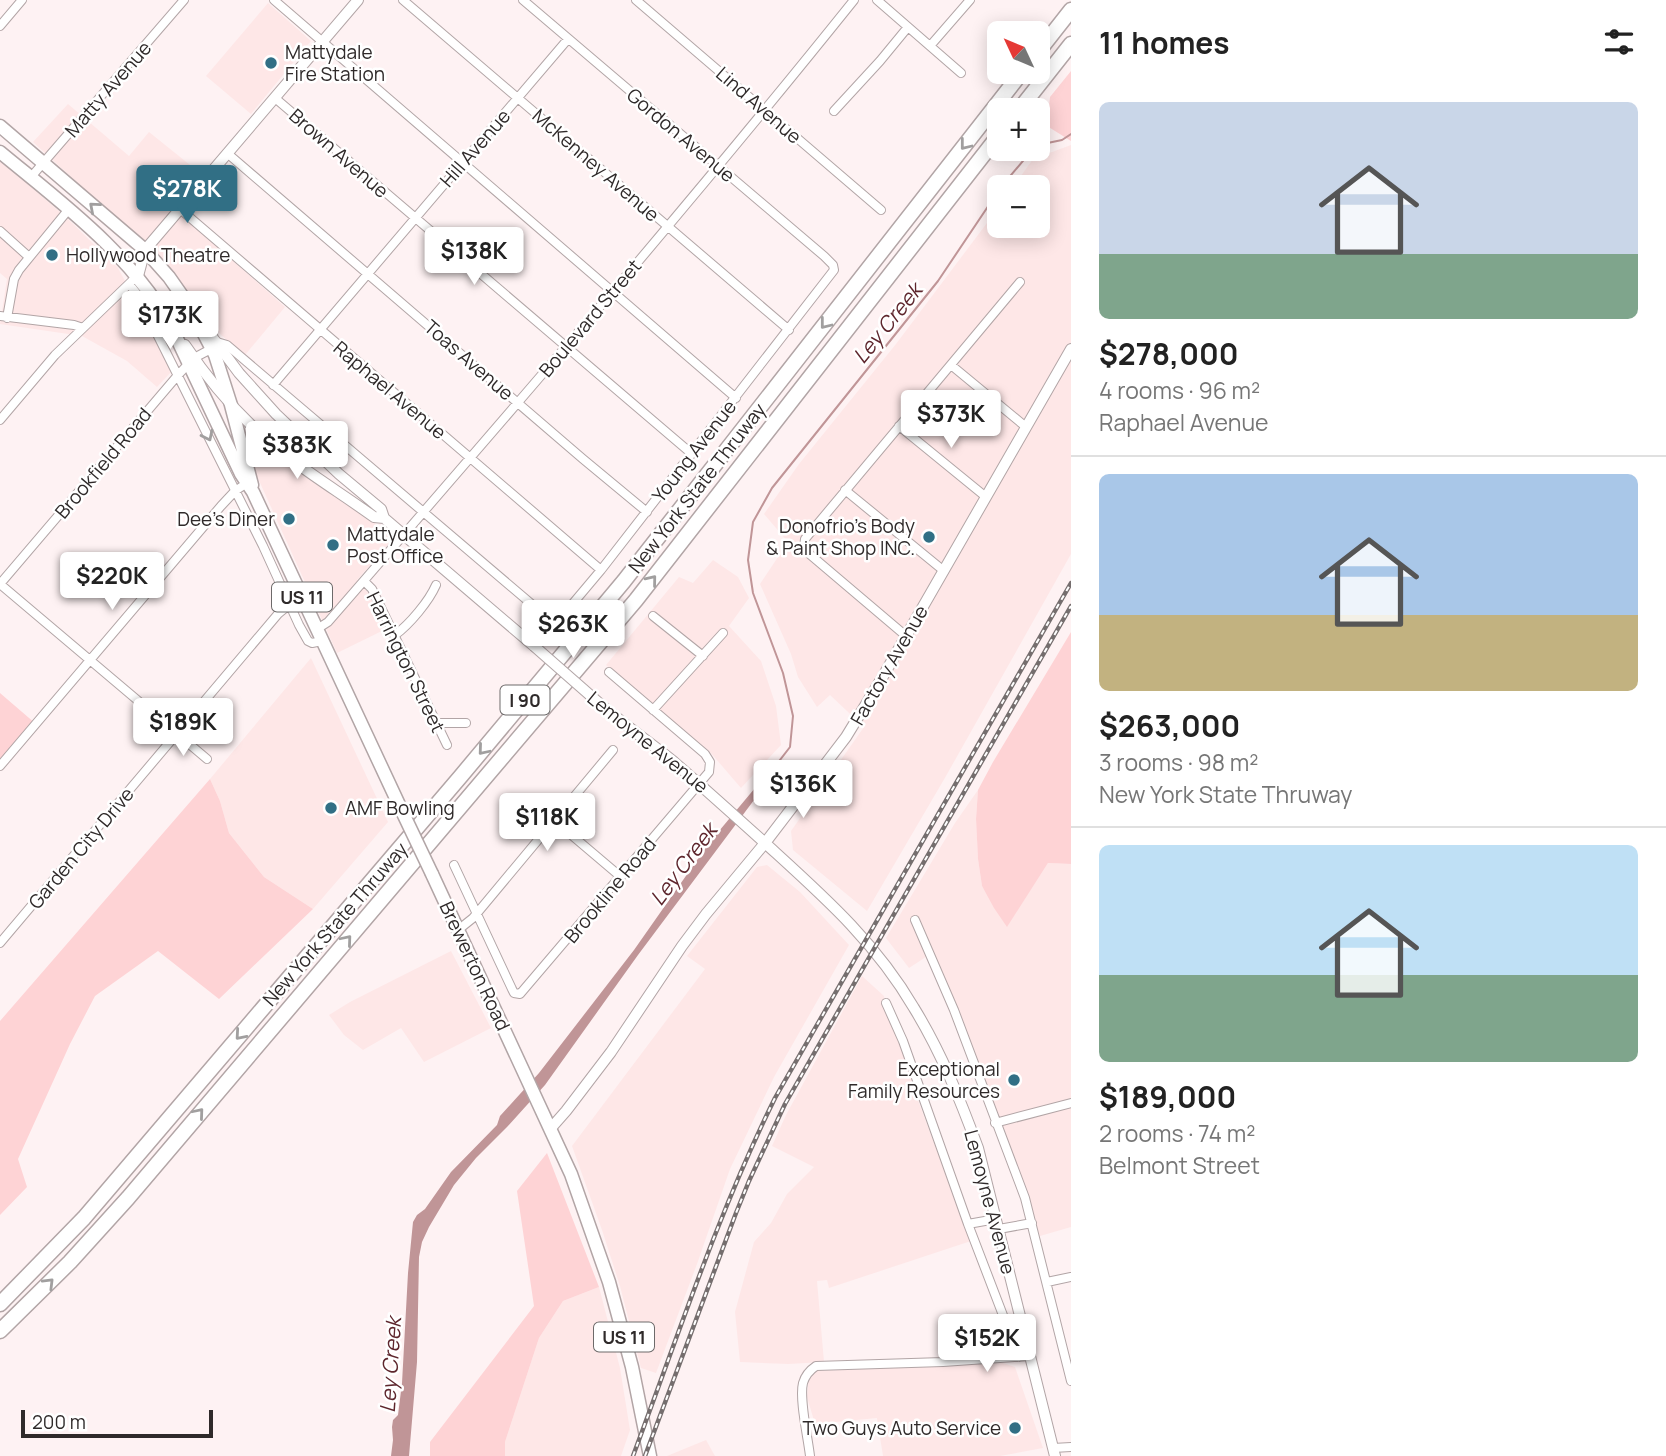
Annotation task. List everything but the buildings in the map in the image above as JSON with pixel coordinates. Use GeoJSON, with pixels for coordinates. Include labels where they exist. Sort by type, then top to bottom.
{"type":"FeatureCollection","features":[{"type":"Feature","properties":{"kind":"highway"},"geometry":{"type":"LineString","coordinates":[[1050,37],[1071,10]]}},
{"type":"Feature","properties":{"kind":"highway"},"geometry":{"type":"LineString","coordinates":[[1028,98],[1071,44]]}},
{"type":"Feature","properties":{"kind":"highway","name":"New York State Thruway"},"geometry":{"type":"LineString","coordinates":[[0,1304],[84,1218],[504,726],[633,570],[1013,84]]}},
{"type":"Feature","properties":{"kind":"highway","name":"New York State Thruway"},"geometry":{"type":"LineString","coordinates":[[0,1331],[70,1262],[128,1198],[636,600],[987,150]]}},
{"type":"Feature","properties":{"kind":"main road","name":"Brewerton Road"},"geometry":{"type":"LineString","coordinates":[[0,126],[145,250],[169,277],[190,307],[214,345],[249,472],[250,488]]}},
{"type":"Feature","properties":{"kind":"main road","name":"Brewerton Road"},"geometry":{"type":"LineString","coordinates":[[0,152],[113,248],[133,280],[158,302],[191,361],[241,474],[432,874],[571,1174],[608,1280],[632,1367],[650,1456]]}},
{"type":"Feature","properties":{"kind":"street"},"geometry":{"type":"LineString","coordinates":[[0,26],[22,0]]}},
{"type":"Feature","properties":{"kind":"street","name":"Matty Avenue"},"geometry":{"type":"LineString","coordinates":[[31,177],[184,0]]}},
{"type":"Feature","properties":{"kind":"street"},"geometry":{"type":"LineString","coordinates":[[274,0],[736,398]]}},
{"type":"Feature","properties":{"kind":"street"},"geometry":{"type":"LineString","coordinates":[[0,420],[55,355],[133,280],[145,250],[358,0]]}},
{"type":"Feature","properties":{"kind":"street","name":"McKenney Avenue"},"geometry":{"type":"LineString","coordinates":[[403,0],[789,330]]}},
{"type":"Feature","properties":{"kind":"street","name":"Gordon Avenue"},"geometry":{"type":"LineString","coordinates":[[523,0],[824,256],[833,265],[833,273]]}},
{"type":"Feature","properties":{"kind":"street","name":"Lind Avenue"},"geometry":{"type":"LineString","coordinates":[[636,0],[881,210]]}},
{"type":"Feature","properties":{"kind":"street","name":"Boulevard Street"},"geometry":{"type":"LineString","coordinates":[[319,635],[766,110],[854,0]]}},
{"type":"Feature","properties":{"kind":"street"},"geometry":{"type":"LineString","coordinates":[[877,0],[961,73]]}},
{"type":"Feature","properties":{"kind":"street"},"geometry":{"type":"LineString","coordinates":[[930,46],[970,0]]}},
{"type":"Feature","properties":{"kind":"street"},"geometry":{"type":"LineString","coordinates":[[834,111],[908,27]]}},
{"type":"Feature","properties":{"kind":"street","name":"Hill Avenue"},"geometry":{"type":"LineString","coordinates":[[273,385],[568,39]]}},
{"type":"Feature","properties":{"kind":"street","name":"Brown Avenue"},"geometry":{"type":"LineString","coordinates":[[275,98],[692,454]]}},
{"type":"Feature","properties":{"kind":"street","name":"Toas Avenue"},"geometry":{"type":"LineString","coordinates":[[227,153],[647,512]]}},
{"type":"Feature","properties":{"kind":"street"},"geometry":{"type":"LineString","coordinates":[[69,209],[19,270],[4,317],[83,328]]}},
{"type":"Feature","properties":{"kind":"street","name":"Raphael Avenue"},"geometry":{"type":"LineString","coordinates":[[180,209],[601,570]]}},
{"type":"Feature","properties":{"kind":"street"},"geometry":{"type":"LineString","coordinates":[[0,231],[29,257]]}},
{"type":"Feature","properties":{"kind":"street","name":"Young Avenue"},"geometry":{"type":"LineString","coordinates":[[424,513],[548,618],[560,618],[647,512],[833,273]]}},
{"type":"Feature","properties":{"kind":"street"},"geometry":{"type":"LineString","coordinates":[[133,280],[307,641],[312,643],[319,635]]}},
{"type":"Feature","properties":{"kind":"street"},"geometry":{"type":"LineString","coordinates":[[906,636],[807,552],[804,547],[805,539],[1020,282]]}},
{"type":"Feature","properties":{"kind":"street"},"geometry":{"type":"LineString","coordinates":[[214,345],[227,345],[424,513]]}},
{"type":"Feature","properties":{"kind":"street","name":"Brookfield Road"},"geometry":{"type":"LineString","coordinates":[[0,584],[178,375],[191,361],[214,345]]}},
{"type":"Feature","properties":{"kind":"street","name":"Lemoyne Avenue"},"geometry":{"type":"LineString","coordinates":[[214,345],[276,414],[339,474],[381,509],[384,518],[591,696],[730,809],[831,902],[862,935],[914,1007],[942,1058],[978,1148],[997,1224],[1024,1357],[1054,1452]]}},
{"type":"Feature","properties":{"kind":"street","name":"Factory Avenue"},"geometry":{"type":"LineString","coordinates":[[551,1128],[611,1052],[706,914],[765,843],[846,737],[1071,349]]}},
{"type":"Feature","properties":{"kind":"street","name":"Lemoyne Avenue"},"geometry":{"type":"LineString","coordinates":[[191,361],[254,428],[300,465],[374,517],[384,518]]}},
{"type":"Feature","properties":{"kind":"street"},"geometry":{"type":"LineString","coordinates":[[951,365],[1026,427]]}},
{"type":"Feature","properties":{"kind":"street"},"geometry":{"type":"LineString","coordinates":[[899,426],[986,496]]}},
{"type":"Feature","properties":{"kind":"street"},"geometry":{"type":"LineString","coordinates":[[0,766],[235,491],[250,488]]}},
{"type":"Feature","properties":{"kind":"street"},"geometry":{"type":"LineString","coordinates":[[845,490],[944,570]]}},
{"type":"Feature","properties":{"kind":"street","name":"Harrington Street"},"geometry":{"type":"LineString","coordinates":[[364,581],[372,589],[396,635],[447,745]]}},
{"type":"Feature","properties":{"kind":"street"},"geometry":{"type":"LineString","coordinates":[[0,584],[207,759]]}},
{"type":"Feature","properties":{"kind":"street"},"geometry":{"type":"LineString","coordinates":[[396,635],[430,597],[436,585]]}},
{"type":"Feature","properties":{"kind":"street","name":"Garden City Drive"},"geometry":{"type":"LineString","coordinates":[[0,943],[3,932],[177,735],[278,614],[289,605],[303,601]]}},
{"type":"Feature","properties":{"kind":"street"},"geometry":{"type":"LineString","coordinates":[[653,616],[703,656]]}},
{"type":"Feature","properties":{"kind":"street"},"geometry":{"type":"LineString","coordinates":[[653,710],[723,633]]}},
{"type":"Feature","properties":{"kind":"street"},"geometry":{"type":"LineString","coordinates":[[609,672],[705,754],[709,772],[700,785]]}},
{"type":"Feature","properties":{"kind":"street"},"geometry":{"type":"LineString","coordinates":[[437,723],[466,723]]}},
{"type":"Feature","properties":{"kind":"street"},"geometry":{"type":"LineString","coordinates":[[458,930],[477,914],[613,750]]}},
{"type":"Feature","properties":{"kind":"street","name":"Brookline Road"},"geometry":{"type":"LineString","coordinates":[[477,914],[514,993],[520,994],[700,785]]}},
{"type":"Feature","properties":{"kind":"street"},"geometry":{"type":"LineString","coordinates":[[555,821],[621,877]]}},
{"type":"Feature","properties":{"kind":"street"},"geometry":{"type":"LineString","coordinates":[[454,865],[477,914]]}},
{"type":"Feature","properties":{"kind":"street"},"geometry":{"type":"LineString","coordinates":[[915,920],[954,1010],[995,1123],[1026,1198],[1071,1381]]}},
{"type":"Feature","properties":{"kind":"street"},"geometry":{"type":"LineString","coordinates":[[810,1456],[802,1394],[803,1383],[810,1370],[816,1366],[1024,1357],[968,1224],[903,1041],[886,1003]]}},
{"type":"Feature","properties":{"kind":"street"},"geometry":{"type":"LineString","coordinates":[[995,1123],[1071,1103]]}},
{"type":"Feature","properties":{"kind":"street"},"geometry":{"type":"LineString","coordinates":[[968,1224],[1032,1223]]}},
{"type":"Feature","properties":{"kind":"street"},"geometry":{"type":"LineString","coordinates":[[1046,1282],[1071,1277]]}},
{"type":"Feature","properties":{"kind":"street"},"geometry":{"type":"LineString","coordinates":[[1054,1452],[1071,1447]]}},
{"type":"Feature","properties":{"kind":"shaded area"},"geometry":{"type":"Polygon","coordinates":[[[268,3],[311,41],[251,114],[206,76],[268,3]]]}},
{"type":"Feature","properties":{"kind":"shaded area"},"geometry":{"type":"Polygon","coordinates":[[[1071,71],[1071,141],[1050,128],[1050,97],[1071,71]]]}},
{"type":"Feature","properties":{"kind":"shaded area"},"geometry":{"type":"Polygon","coordinates":[[[68,104],[129,156],[149,132],[200,173],[172,207],[285,307],[245,355],[221,335],[202,313],[158,254],[33,142],[68,104]]]}},
{"type":"Feature","properties":{"kind":"shaded area"},"geometry":{"type":"Polygon","coordinates":[[[1071,145],[1071,554],[867,911],[793,850],[791,831],[864,727],[830,695],[817,707],[798,677],[791,654],[760,584],[788,542],[764,514],[799,464],[896,344],[987,223],[987,238],[1050,238],[1050,175],[1022,175],[1032,161],[1050,161],[1050,153],[1071,145]]]}},
{"type":"Feature","properties":{"kind":"shaded area"},"geometry":{"type":"Polygon","coordinates":[[[0,160],[68,219],[118,268],[173,370],[157,387],[127,361],[82,336],[0,324],[7,279],[0,273],[0,160]]]}},
{"type":"Feature","properties":{"kind":"shaded area"},"geometry":{"type":"Polygon","coordinates":[[[274,456],[395,537],[357,580],[372,597],[386,629],[337,653],[252,465],[274,456]]]}},
{"type":"Feature","properties":{"kind":"shaded area"},"geometry":{"type":"Polygon","coordinates":[[[713,560],[738,577],[749,598],[729,626],[761,661],[776,706],[781,745],[741,788],[710,752],[606,665],[679,577],[693,583],[713,560]]]}},
{"type":"Feature","properties":{"kind":"shaded area"},"geometry":{"type":"Polygon","coordinates":[[[1071,632],[1071,864],[1048,863],[1007,927],[982,886],[976,819],[978,790],[1071,632]]]}},
{"type":"Feature","properties":{"kind":"shaded area"},"geometry":{"type":"Polygon","coordinates":[[[311,658],[388,822],[313,909],[264,877],[229,833],[220,801],[210,779],[311,658]]]}},
{"type":"Feature","properties":{"kind":"shaded area"},"geometry":{"type":"Polygon","coordinates":[[[0,693],[36,724],[0,766],[0,693]]]}},
{"type":"Feature","properties":{"kind":"shaded area"},"geometry":{"type":"Polygon","coordinates":[[[210,779],[220,801],[229,833],[264,877],[313,909],[219,999],[158,951],[95,996],[70,1044],[18,1159],[27,1187],[0,1215],[0,1021],[210,779]]]}},
{"type":"Feature","properties":{"kind":"shaded area"},"geometry":{"type":"Polygon","coordinates":[[[755,788],[760,792],[545,1085],[476,1158],[454,1185],[429,1227],[419,1257],[417,1362],[409,1456],[391,1456],[393,1420],[398,1415],[402,1383],[413,1222],[451,1172],[497,1125],[500,1116],[539,1073],[634,950],[709,843],[755,788]]]}},
{"type":"Feature","properties":{"kind":"shaded area"},"geometry":{"type":"Polygon","coordinates":[[[978,790],[976,819],[982,886],[1007,926],[1048,863],[1071,864],[1071,1227],[1040,1236],[932,953],[909,968],[886,938],[955,823],[978,790]]]}},
{"type":"Feature","properties":{"kind":"shaded area"},"geometry":{"type":"Polygon","coordinates":[[[767,865],[800,892],[849,945],[774,1077],[730,1169],[656,1373],[641,1368],[620,1286],[572,1146],[705,969],[687,956],[757,867],[767,865]]]}},
{"type":"Feature","properties":{"kind":"shaded area"},"geometry":{"type":"Polygon","coordinates":[[[451,951],[491,1028],[424,1062],[401,1028],[363,1050],[344,1035],[329,1015],[350,1002],[451,951]]]}},
{"type":"Feature","properties":{"kind":"shaded area"},"geometry":{"type":"Polygon","coordinates":[[[862,976],[884,996],[919,1103],[971,1241],[829,1288],[827,1280],[817,1281],[824,1362],[740,1362],[735,1312],[754,1242],[771,1223],[787,1194],[814,1167],[772,1146],[786,1115],[862,976]]]}},
{"type":"Feature","properties":{"kind":"shaded area"},"geometry":{"type":"Polygon","coordinates":[[[547,1153],[599,1287],[563,1301],[539,1338],[505,1442],[505,1456],[430,1456],[430,1442],[534,1306],[517,1191],[547,1153]]]}},
{"type":"Feature","properties":{"kind":"shaded area"},"geometry":{"type":"Polygon","coordinates":[[[599,1287],[620,1368],[630,1430],[621,1456],[505,1456],[505,1442],[539,1338],[563,1301],[599,1287]]]}},
{"type":"Feature","properties":{"kind":"shaded area"},"geometry":{"type":"Polygon","coordinates":[[[1003,1363],[1015,1367],[1043,1448],[1000,1456],[883,1456],[877,1418],[815,1424],[807,1397],[809,1376],[815,1371],[1003,1363]]]}},
{"type":"Feature","properties":{"kind":"shaded area"},"geometry":{"type":"Polygon","coordinates":[[[706,1440],[715,1456],[667,1456],[706,1440]]]}},
{"type":"Feature","properties":{"kind":"waterway","name":"Ley Creek"},"geometry":{"type":"LineString","coordinates":[[1050,142],[1062,140],[1071,134]]}},
{"type":"Feature","properties":{"kind":"waterway","name":"Ley Creek"},"geometry":{"type":"LineString","coordinates":[[1011,175],[1023,161]]}},
{"type":"Feature","properties":{"kind":"waterway","name":"Ley Creek"},"geometry":{"type":"LineString","coordinates":[[756,791],[790,747],[793,716],[783,673],[753,593],[748,560],[753,522],[772,488],[938,281],[987,208]]}},
{"type":"Feature","properties":{"kind":"railway"},"geometry":{"type":"LineString","coordinates":[[633,1456],[717,1230],[775,1098],[1071,583]]}},
{"type":"Feature","properties":{"kind":"railway"},"geometry":{"type":"LineString","coordinates":[[645,1456],[736,1213],[785,1104],[1071,606]]}},
{"type":"Feature","properties":{"kind":"place","name":"Mattydale Fire Station"},"geometry":{"type":"Point","coordinates":[271,63]}},
{"type":"Feature","properties":{"kind":"place","name":"Hollywood Theatre"},"geometry":{"type":"Point","coordinates":[52,255]}},
{"type":"Feature","properties":{"kind":"place","name":"Dee's Diner"},"geometry":{"type":"Point","coordinates":[289,519]}},
{"type":"Feature","properties":{"kind":"place","name":"Donofrio's Body & Paint Shop INC."},"geometry":{"type":"Point","coordinates":[929,537]}},
{"type":"Feature","properties":{"kind":"place","name":"Mattydale Post Office"},"geometry":{"type":"Point","coordinates":[333,545]}},
{"type":"Feature","properties":{"kind":"place","name":"AMF Bowling"},"geometry":{"type":"Point","coordinates":[331,808]}},
{"type":"Feature","properties":{"kind":"place","name":"Exceptional Family Resources"},"geometry":{"type":"Point","coordinates":[1014,1080]}},
{"type":"Feature","properties":{"kind":"place","name":"Two Guys Auto Service"},"geometry":{"type":"Point","coordinates":[1015,1428]}}]}
